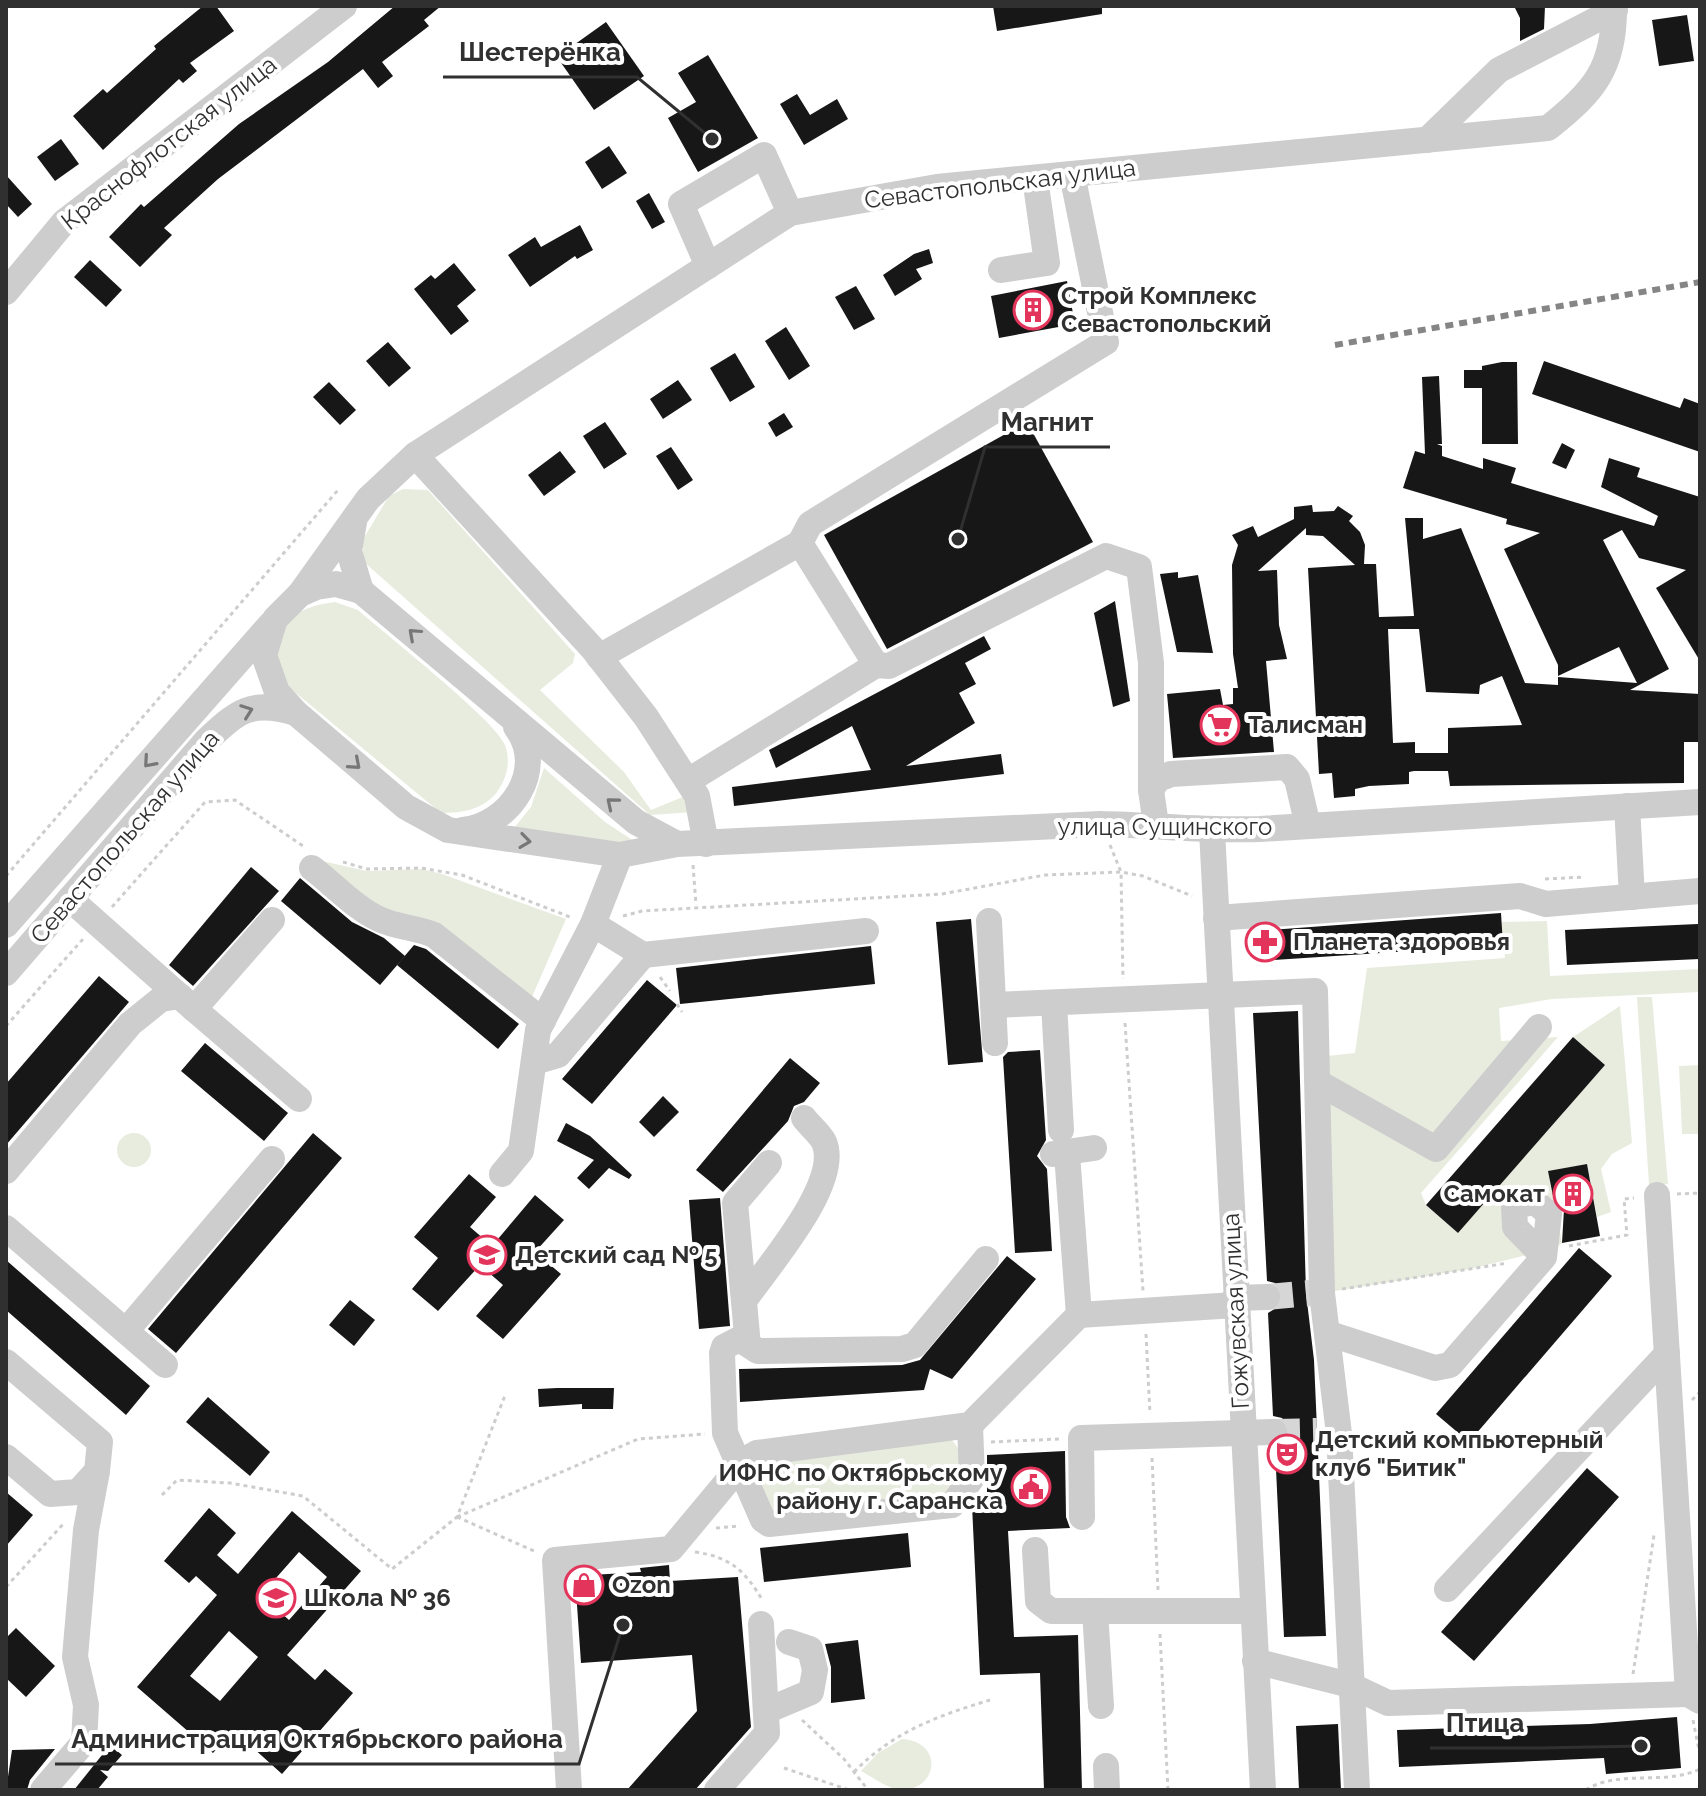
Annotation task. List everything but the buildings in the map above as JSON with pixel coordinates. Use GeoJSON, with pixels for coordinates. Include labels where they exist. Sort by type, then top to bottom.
{"type":"FeatureCollection","features":[{"type":"Feature","properties":{"kind":"street","name":"Краснофлотская улица"},"geometry":{"type":"LineString","coordinates":[[6,292],[64,222],[344,6]]}},
{"type":"Feature","properties":{"kind":"street","name":"Севастопольская улица"},"geometry":{"type":"LineString","coordinates":[[6,925],[300,594],[368,499],[415,455],[790,213],[937,187],[1548,128],[1585,99],[1607,63],[1614,8]]}},
{"type":"Feature","properties":{"kind":"street"},"geometry":{"type":"LineString","coordinates":[[1427,140],[1499,70],[1614,8]]}},
{"type":"Feature","properties":{"kind":"street"},"geometry":{"type":"LineString","coordinates":[[708,266],[681,204],[764,155],[790,213]]}},
{"type":"Feature","properties":{"kind":"street"},"geometry":{"type":"LineString","coordinates":[[599,657],[800,543],[810,524],[1106,342],[1072,174]]}},
{"type":"Feature","properties":{"kind":"street"},"geometry":{"type":"LineString","coordinates":[[1001,270],[1047,263],[1035,178]]}},
{"type":"Feature","properties":{"kind":"street"},"geometry":{"type":"LineString","coordinates":[[415,455],[599,657],[646,717],[697,796],[706,844]]}},
{"type":"Feature","properties":{"kind":"street"},"geometry":{"type":"LineString","coordinates":[[354,519],[349,551],[361,591]]}},
{"type":"Feature","properties":{"kind":"street"},"geometry":{"type":"LineString","coordinates":[[800,543],[876,665]]}},
{"type":"Feature","properties":{"kind":"street"},"geometry":{"type":"LineString","coordinates":[[688,781],[876,665],[889,666],[1106,556],[1139,567],[1151,663],[1151,790],[1156,825]]}},
{"type":"Feature","properties":{"kind":"street"},"geometry":{"type":"LineString","coordinates":[[300,594],[316,587],[336,584],[361,591],[381,604],[507,716],[636,822],[677,844]]}},
{"type":"Feature","properties":{"kind":"street"},"geometry":{"type":"LineString","coordinates":[[275,619],[264,655],[277,692],[296,713],[406,807],[448,830],[468,830],[490,823],[507,811],[519,794],[527,775],[528,754],[522,736],[507,716]]}},
{"type":"Feature","properties":{"kind":"street","name":"Севастопольская улица"},"geometry":{"type":"LineString","coordinates":[[6,973],[206,741],[232,716],[253,706],[273,706],[296,713]]}},
{"type":"Feature","properties":{"kind":"street"},"geometry":{"type":"LineString","coordinates":[[1151,790],[1158,779],[1171,774],[1287,767],[1297,779],[1308,826]]}},
{"type":"Feature","properties":{"kind":"street","name":"улица Сущинского"},"geometry":{"type":"LineString","coordinates":[[448,830],[620,855],[677,844],[1100,824],[1156,825],[1212,831],[1700,802]]}},
{"type":"Feature","properties":{"kind":"street"},"geometry":{"type":"LineString","coordinates":[[1627,806],[1632,897]]}},
{"type":"Feature","properties":{"kind":"street","name":"Гожувская улица"},"geometry":{"type":"LineString","coordinates":[[1212,831],[1263,1790]]}},
{"type":"Feature","properties":{"kind":"street"},"geometry":{"type":"LineString","coordinates":[[502,1174],[521,1151],[543,1021],[593,924],[620,855]]}},
{"type":"Feature","properties":{"kind":"street"},"geometry":{"type":"LineString","coordinates":[[314,861],[375,917],[400,928],[419,928],[434,935],[543,1021]]}},
{"type":"Feature","properties":{"kind":"street"},"geometry":{"type":"LineString","coordinates":[[1215,912],[1520,896],[1546,904],[1700,891]]}},
{"type":"Feature","properties":{"kind":"street"},"geometry":{"type":"LineString","coordinates":[[70,899],[299,1099]]}},
{"type":"Feature","properties":{"kind":"street"},"geometry":{"type":"LineString","coordinates":[[187,1002],[272,920]]}},
{"type":"Feature","properties":{"kind":"street"},"geometry":{"type":"LineString","coordinates":[[989,921],[995,1043]]}},
{"type":"Feature","properties":{"kind":"street"},"geometry":{"type":"LineString","coordinates":[[593,924],[643,955],[866,931]]}},
{"type":"Feature","properties":{"kind":"street"},"geometry":{"type":"LineString","coordinates":[[534,1062],[558,1055],[643,955]]}},
{"type":"Feature","properties":{"kind":"street"},"geometry":{"type":"LineString","coordinates":[[993,1005],[1315,991],[1319,1083],[1317,1293],[1327,1333],[1328,1432],[1357,1790]]}},
{"type":"Feature","properties":{"kind":"street"},"geometry":{"type":"LineString","coordinates":[[6,1171],[130,1024],[161,999],[187,1002]]}},
{"type":"Feature","properties":{"kind":"street"},"geometry":{"type":"LineString","coordinates":[[1054,1003],[1060,1146],[1079,1315]]}},
{"type":"Feature","properties":{"kind":"street"},"geometry":{"type":"LineString","coordinates":[[1319,1083],[1436,1149],[1539,1027]]}},
{"type":"Feature","properties":{"kind":"street"},"geometry":{"type":"LineString","coordinates":[[744,1301],[812,1202],[827,1168],[824,1142],[804,1118]]}},
{"type":"Feature","properties":{"kind":"street"},"geometry":{"type":"LineString","coordinates":[[1060,1146],[1094,1148]]}},
{"type":"Feature","properties":{"kind":"street"},"geometry":{"type":"LineString","coordinates":[[126,1331],[272,1159]]}},
{"type":"Feature","properties":{"kind":"street"},"geometry":{"type":"LineString","coordinates":[[769,1163],[735,1203],[747,1335],[724,1347],[722,1353],[725,1433],[761,1517],[769,1524],[952,1505],[972,1478],[971,1434]]}},
{"type":"Feature","properties":{"kind":"street"},"geometry":{"type":"LineString","coordinates":[[1255,1661],[1350,1685],[1388,1703],[1630,1696],[1694,1698],[1657,1195]]}},
{"type":"Feature","properties":{"kind":"street"},"geometry":{"type":"LineString","coordinates":[[6,1228],[165,1365]]}},
{"type":"Feature","properties":{"kind":"street"},"geometry":{"type":"LineString","coordinates":[[1327,1333],[1435,1368],[1450,1365],[1544,1257]]}},
{"type":"Feature","properties":{"kind":"street"},"geometry":{"type":"LineString","coordinates":[[741,1340],[758,1351],[902,1349],[915,1345],[986,1259]]}},
{"type":"Feature","properties":{"kind":"street"},"geometry":{"type":"LineString","coordinates":[[569,1790],[555,1560],[680,1540],[738,1468],[757,1453],[971,1434],[1079,1315],[1267,1297]]}},
{"type":"Feature","properties":{"kind":"street"},"geometry":{"type":"LineString","coordinates":[[1447,1589],[1667,1354]]}},
{"type":"Feature","properties":{"kind":"street"},"geometry":{"type":"LineString","coordinates":[[6,1362],[100,1442],[86,1530],[75,1657],[86,1705],[84,1742],[43,1790]]}},
{"type":"Feature","properties":{"kind":"street"},"geometry":{"type":"LineString","coordinates":[[1082,1517],[1081,1438],[1274,1432]]}},
{"type":"Feature","properties":{"kind":"street"},"geometry":{"type":"LineString","coordinates":[[6,1457],[50,1494],[78,1492],[97,1471]]}},
{"type":"Feature","properties":{"kind":"street"},"geometry":{"type":"LineString","coordinates":[[1035,1550],[1038,1601],[1043,1608],[1051,1611],[1252,1611]]}},
{"type":"Feature","properties":{"kind":"street"},"geometry":{"type":"LineString","coordinates":[[1095,1611],[1101,1706]]}},
{"type":"Feature","properties":{"kind":"street"},"geometry":{"type":"LineString","coordinates":[[717,1790],[767,1733],[775,1707],[763,1614]]}},
{"type":"Feature","properties":{"kind":"street"},"geometry":{"type":"LineString","coordinates":[[775,1707],[811,1692],[815,1670],[810,1649],[789,1642]]}},
{"type":"Feature","properties":{"kind":"path"},"geometry":{"type":"LineString","coordinates":[[6,876],[338,490]]}},
{"type":"Feature","properties":{"kind":"path"},"geometry":{"type":"LineString","coordinates":[[6,1026],[205,802],[235,800],[314,861]]}},
{"type":"Feature","properties":{"kind":"path"},"geometry":{"type":"LineString","coordinates":[[341,862],[367,869],[421,868],[462,875],[519,900],[593,924],[642,911],[942,894],[1045,875],[1121,872],[1143,876],[1215,912]]}},
{"type":"Feature","properties":{"kind":"path"},"geometry":{"type":"LineString","coordinates":[[677,1004],[682,1012]]}},
{"type":"Feature","properties":{"kind":"path"},"geometry":{"type":"LineString","coordinates":[[457,1517],[506,1393]]}},
{"type":"Feature","properties":{"kind":"path"},"geometry":{"type":"LineString","coordinates":[[162,1495],[177,1480],[230,1483],[303,1496],[392,1569],[457,1517],[638,1439],[725,1433]]}},
{"type":"Feature","properties":{"kind":"path"},"geometry":{"type":"LineString","coordinates":[[971,1434],[1081,1438]]}},
{"type":"Feature","properties":{"kind":"path"},"geometry":{"type":"LineString","coordinates":[[6,1587],[80,1506],[78,1492]]}},
{"type":"Feature","properties":{"kind":"path"},"geometry":{"type":"LineString","coordinates":[[457,1517],[555,1560]]}},
{"type":"Feature","properties":{"kind":"path"},"geometry":{"type":"LineString","coordinates":[[680,1540],[769,1524]]}},
{"type":"Feature","properties":{"kind":"path"},"geometry":{"type":"LineString","coordinates":[[1630,1696],[1655,1529]]}},
{"type":"Feature","properties":{"kind":"path"},"geometry":{"type":"LineString","coordinates":[[680,1540],[745,1572],[763,1614]]}},
{"type":"Feature","properties":{"kind":"path"},"geometry":{"type":"LineString","coordinates":[[1694,1698],[1700,1755]]}},
{"type":"Feature","properties":{"kind":"path"},"geometry":{"type":"LineString","coordinates":[[854,1772],[874,1752],[928,1719],[990,1700]]}},
{"type":"Feature","properties":{"kind":"path"},"geometry":{"type":"LineString","coordinates":[[775,1707],[854,1772],[868,1790]]}},
{"type":"Feature","properties":{"kind":"path"},"geometry":{"type":"LineString","coordinates":[[784,1768],[849,1790]]}},
{"type":"Feature","properties":{"kind":"path"},"geometry":{"type":"LineString","coordinates":[[1586,1790],[1598,1782],[1684,1777],[1700,1769]]}},
{"type":"Feature","properties":{"kind":"shaded area"},"geometry":{"type":"Polygon","coordinates":[[[403,489],[428,490],[575,654],[573,663],[540,690],[624,772],[651,810],[690,794],[694,812],[650,815],[364,562],[362,541],[389,496],[403,489]]]}},
{"type":"Feature","properties":{"kind":"shaded area"},"geometry":{"type":"Polygon","coordinates":[[[335,602],[358,610],[497,733],[507,751],[507,770],[497,792],[485,803],[464,811],[441,813],[291,689],[278,673],[279,643],[288,622],[306,609],[335,602]]]}},
{"type":"Feature","properties":{"kind":"shaded area"},"geometry":{"type":"Polygon","coordinates":[[[544,768],[605,822],[640,845],[514,828],[531,807],[544,768]]]}},
{"type":"Feature","properties":{"kind":"shaded area"},"geometry":{"type":"Polygon","coordinates":[[[322,861],[367,871],[421,869],[566,919],[528,1006],[400,925],[322,861]]]}},
{"type":"Feature","properties":{"kind":"shaded area"},"geometry":{"type":"Polygon","coordinates":[[[1547,921],[1550,976],[1700,969],[1700,992],[1552,999],[1499,1008],[1501,1041],[1558,1037],[1421,1193],[1426,1205],[1458,1233],[1605,1065],[1573,1037],[1620,1006],[1632,1143],[1612,1154],[1601,1169],[1611,1212],[1597,1217],[1587,1164],[1549,1171],[1562,1243],[1544,1257],[1549,1214],[1514,1206],[1535,1253],[1470,1269],[1329,1292],[1318,1057],[1355,1053],[1367,968],[1505,958],[1501,922],[1547,921]]]}},
{"type":"Feature","properties":{"kind":"shaded area"},"geometry":{"type":"Polygon","coordinates":[[[1637,997],[1652,997],[1668,1184],[1649,1185],[1637,997]]]}},
{"type":"Feature","properties":{"kind":"shaded area"},"geometry":{"type":"Polygon","coordinates":[[[1700,1065],[1700,1134],[1682,1134],[1679,1066],[1700,1065]]]}},
{"type":"Feature","properties":{"kind":"shaded area"},"geometry":{"type":"Polygon","coordinates":[[[134,1133],[146,1138],[151,1150],[146,1162],[134,1167],[122,1162],[117,1150],[122,1138],[134,1133]]]}},
{"type":"Feature","properties":{"kind":"shaded area"},"geometry":{"type":"Polygon","coordinates":[[[951,1439],[963,1456],[966,1470],[950,1501],[770,1520],[757,1481],[765,1459],[951,1439]]]}},
{"type":"Feature","properties":{"kind":"shaded area"},"geometry":{"type":"Polygon","coordinates":[[[902,1739],[916,1742],[926,1749],[931,1758],[928,1777],[920,1785],[895,1789],[861,1771],[878,1753],[902,1739]]]}},
{"type":"Feature","properties":{"kind":"tunnel"},"geometry":{"type":"LineString","coordinates":[[1267,1297],[1311,1293]]}},
{"type":"Feature","properties":{"kind":"tunnel"},"geometry":{"type":"LineString","coordinates":[[1274,1432],[1317,1431]]}},
{"type":"Feature","properties":{"kind":"railway"},"geometry":{"type":"LineString","coordinates":[[1335,345],[1700,282]]}},
{"type":"Feature","properties":{"kind":"place","name":"Шестерёнка"},"geometry":{"type":"Point","coordinates":[712,139]}},
{"type":"Feature","properties":{"kind":"place","name":"Строй Комплекс Севастопольский"},"geometry":{"type":"Point","coordinates":[1033,310]}},
{"type":"Feature","properties":{"kind":"place","name":"Магнит"},"geometry":{"type":"Point","coordinates":[958,539]}},
{"type":"Feature","properties":{"kind":"place","name":"Талисман"},"geometry":{"type":"Point","coordinates":[1220,725]}},
{"type":"Feature","properties":{"kind":"place","name":"Планета здоровья"},"geometry":{"type":"Point","coordinates":[1265,942]}},
{"type":"Feature","properties":{"kind":"place","name":"Самокат"},"geometry":{"type":"Point","coordinates":[1573,1194]}},
{"type":"Feature","properties":{"kind":"place","name":"Детский сад № 5"},"geometry":{"type":"Point","coordinates":[487,1255]}},
{"type":"Feature","properties":{"kind":"place","name":"Детский компьютерный клуб \"Битик\""},"geometry":{"type":"Point","coordinates":[1287,1454]}},
{"type":"Feature","properties":{"kind":"place","name":"ИФНС по Октябрьскому району г. Саранска"},"geometry":{"type":"Point","coordinates":[1031,1487]}},
{"type":"Feature","properties":{"kind":"place","name":"Ozon"},"geometry":{"type":"Point","coordinates":[584,1585]}},
{"type":"Feature","properties":{"kind":"place","name":"Школа № 36"},"geometry":{"type":"Point","coordinates":[276,1598]}},
{"type":"Feature","properties":{"kind":"place","name":"Администрация Октябрьского района"},"geometry":{"type":"Point","coordinates":[623,1625]}},
{"type":"Feature","properties":{"kind":"place","name":"Птица"},"geometry":{"type":"Point","coordinates":[1641,1746]}}]}
